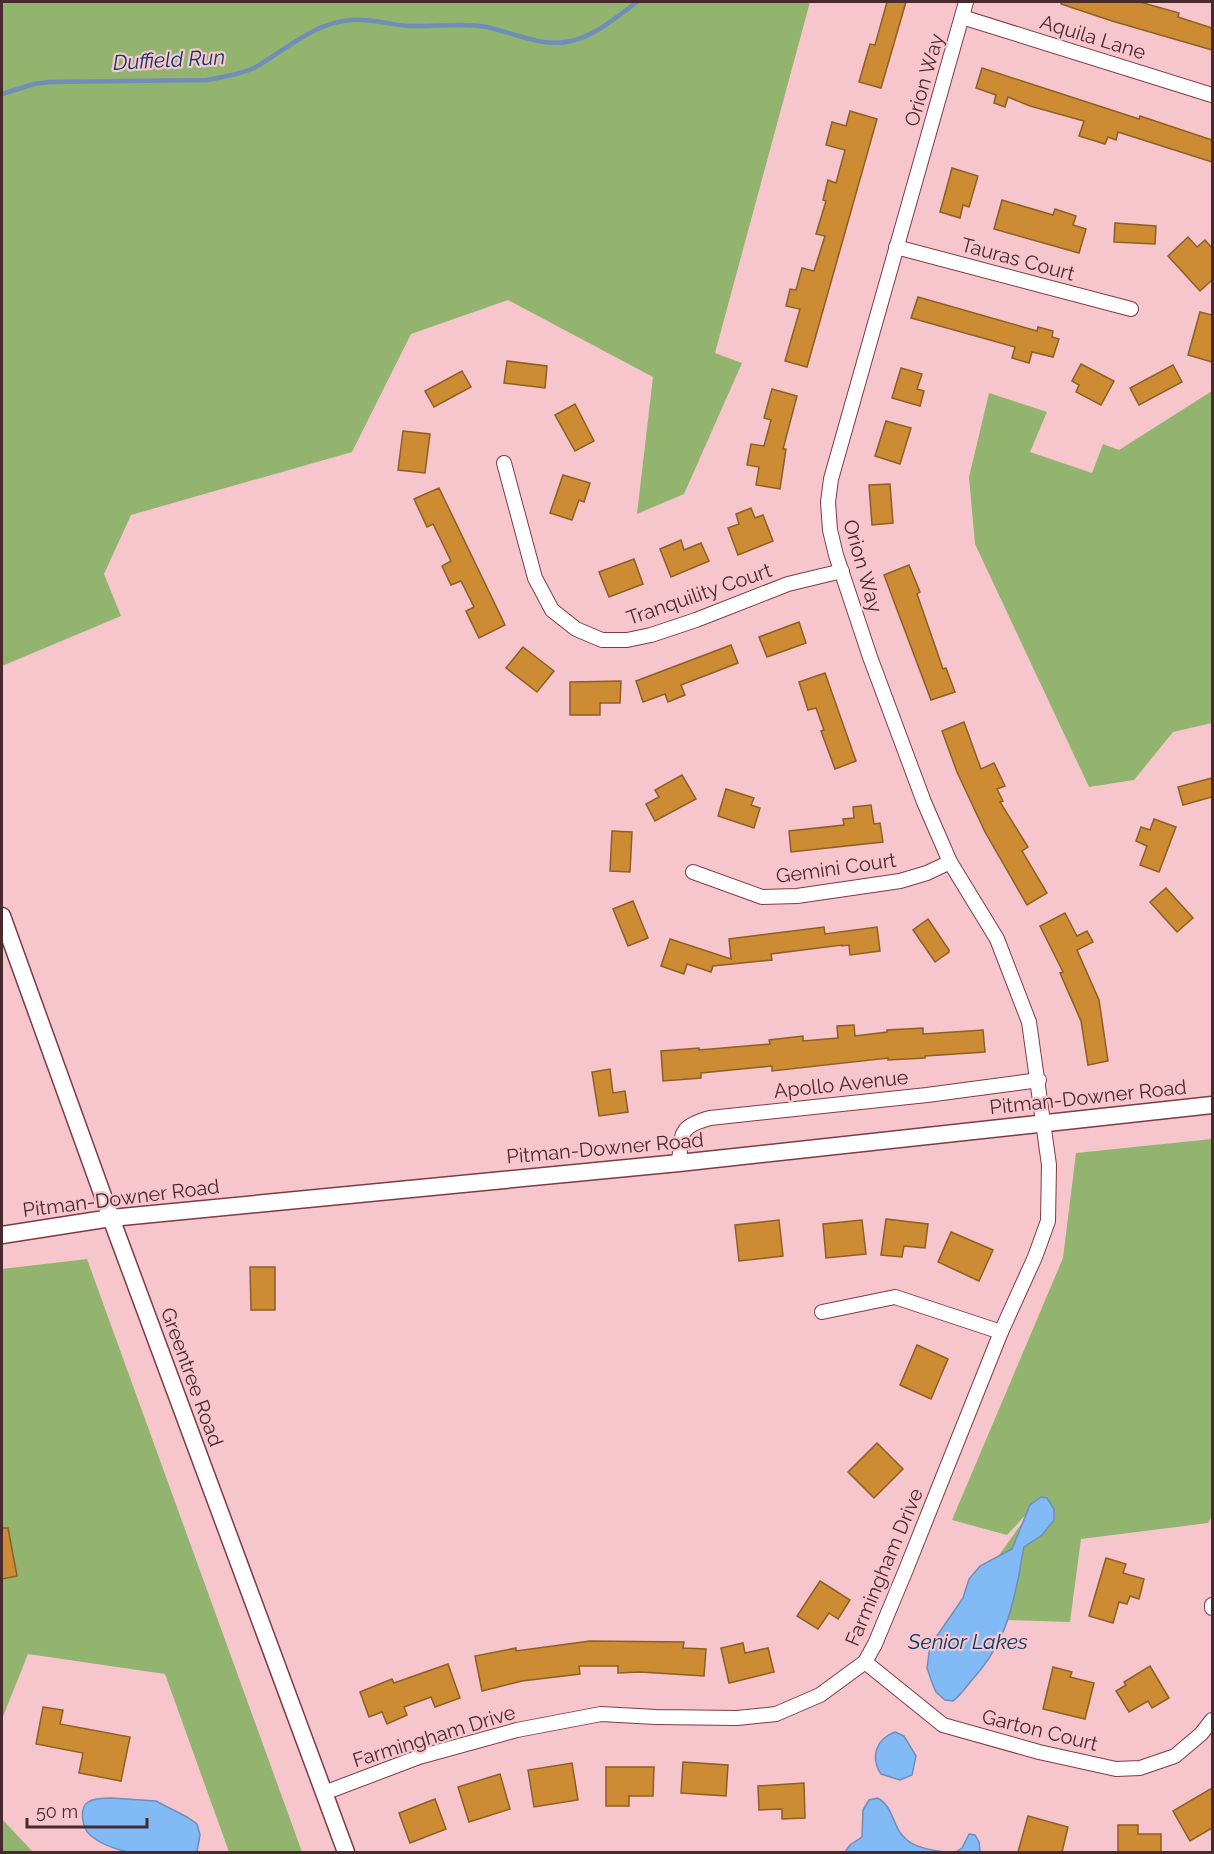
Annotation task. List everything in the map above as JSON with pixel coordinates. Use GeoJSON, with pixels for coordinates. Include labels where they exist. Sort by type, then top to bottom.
{"type":"FeatureCollection","features":[{"type":"Feature","properties":{"kind":"street","name":"Orion Way"},"geometry":{"type":"LineString","coordinates":[[966,2],[831,478],[828,502],[830,530],[842,571],[870,657],[924,802],[950,862],[997,939],[1011,970],[1029,1022],[1044,1122]]}},
{"type":"Feature","properties":{"kind":"street","name":"Aquila Lane"},"geometry":{"type":"LineString","coordinates":[[962,17],[1212,95]]}},
{"type":"Feature","properties":{"kind":"street","name":"Tauras Court"},"geometry":{"type":"LineString","coordinates":[[896,247],[1131,309]]}},
{"type":"Feature","properties":{"kind":"street","name":"Tranquility Court"},"geometry":{"type":"LineString","coordinates":[[504,463],[535,578],[552,610],[576,629],[602,640],[627,640],[651,635],[788,584],[842,571]]}},
{"type":"Feature","properties":{"kind":"street","name":"Gemini Court"},"geometry":{"type":"LineString","coordinates":[[693,872],[762,897],[774,897],[797,896],[900,881],[927,873],[950,862]]}},
{"type":"Feature","properties":{"kind":"street","name":"Greentree Road"},"geometry":{"type":"LineString","coordinates":[[2,916],[111,1218],[346,1852]]}},
{"type":"Feature","properties":{"kind":"street","name":"Apollo Avenue"},"geometry":{"type":"LineString","coordinates":[[679,1163],[682,1132],[692,1123],[710,1118],[927,1095],[1039,1080]]}},
{"type":"Feature","properties":{"kind":"street","name":"Pitman-Downer Road"},"geometry":{"type":"LineString","coordinates":[[2,1234],[111,1218],[679,1163],[1212,1105]]}},
{"type":"Feature","properties":{"kind":"street","name":"Farmingham Drive"},"geometry":{"type":"LineString","coordinates":[[324,1793],[419,1757],[517,1730],[601,1714],[737,1718],[776,1714],[820,1695],[865,1662],[875,1644],[905,1572],[1048,1221],[1049,1165],[1044,1122]]}},
{"type":"Feature","properties":{"kind":"street"},"geometry":{"type":"LineString","coordinates":[[822,1312],[895,1297],[1001,1332]]}},
{"type":"Feature","properties":{"kind":"street","name":"Garton Court"},"geometry":{"type":"LineString","coordinates":[[865,1662],[943,1725],[1039,1752],[1116,1769],[1140,1768],[1175,1756],[1201,1734],[1212,1720]]}},
{"type":"Feature","properties":{"kind":"green space"},"geometry":{"type":"Polygon","coordinates":[[[2,2],[810,2],[715,353],[742,363],[684,494],[637,514],[653,377],[508,300],[411,334],[352,452],[131,515],[104,574],[121,616],[2,666],[2,2]]]}},
{"type":"Feature","properties":{"kind":"green space"},"geometry":{"type":"Polygon","coordinates":[[[1212,391],[1212,723],[1173,732],[1134,780],[1089,787],[975,544],[969,477],[989,393],[1047,412],[1030,452],[1092,473],[1103,444],[1119,450],[1212,391]]]}},
{"type":"Feature","properties":{"kind":"green space"},"geometry":{"type":"Polygon","coordinates":[[[1212,1139],[1212,1516],[1208,1523],[1081,1539],[1070,1622],[1007,1620],[955,1700],[928,1655],[1034,1506],[1007,1535],[952,1520],[1063,1258],[1076,1153],[1212,1139]]]}},
{"type":"Feature","properties":{"kind":"green space"},"geometry":{"type":"Polygon","coordinates":[[[87,1259],[302,1852],[229,1852],[165,1674],[28,1654],[2,1719],[2,1269],[87,1259]]]}},
{"type":"Feature","properties":{"kind":"green space"},"geometry":{"type":"Polygon","coordinates":[[[2,1819],[32,1851],[34,1852],[2,1852],[2,1819]]]}},
{"type":"Feature","properties":{"kind":"water","name":"Senior Lakes"},"geometry":{"type":"Polygon","coordinates":[[[1041,1497],[1047,1498],[1054,1509],[1054,1520],[1042,1535],[1024,1547],[1014,1598],[1002,1635],[989,1658],[961,1694],[953,1701],[945,1700],[936,1692],[927,1668],[930,1646],[963,1598],[969,1579],[980,1566],[1012,1549],[1030,1505],[1041,1497]]]}},
{"type":"Feature","properties":{"kind":"water"},"geometry":{"type":"Polygon","coordinates":[[[895,1732],[904,1736],[916,1756],[912,1775],[900,1780],[881,1774],[876,1761],[879,1744],[895,1732]]]}},
{"type":"Feature","properties":{"kind":"water"},"geometry":{"type":"Polygon","coordinates":[[[111,1798],[156,1801],[187,1817],[197,1824],[200,1835],[197,1852],[127,1852],[98,1841],[85,1828],[83,1809],[90,1801],[111,1798]]]}},
{"type":"Feature","properties":{"kind":"water"},"geometry":{"type":"Polygon","coordinates":[[[877,1798],[887,1806],[898,1830],[907,1840],[920,1847],[944,1852],[845,1852],[850,1845],[862,1837],[863,1810],[869,1800],[877,1798]]]}},
{"type":"Feature","properties":{"kind":"water"},"geometry":{"type":"Polygon","coordinates":[[[969,1834],[975,1835],[979,1842],[980,1852],[956,1852],[962,1848],[969,1834]]]}},
{"type":"Feature","properties":{"kind":"building"},"geometry":{"type":"Polygon","coordinates":[[[887,2],[906,2],[881,88],[859,82],[870,44],[875,45],[887,2]]]}},
{"type":"Feature","properties":{"kind":"building"},"geometry":{"type":"Polygon","coordinates":[[[1061,2],[1140,2],[1179,13],[1178,17],[1212,28],[1212,50],[1112,21],[1061,4],[1061,2]]]}},
{"type":"Feature","properties":{"kind":"building"},"geometry":{"type":"Polygon","coordinates":[[[982,68],[1212,140],[1212,162],[1118,132],[1116,140],[1108,137],[1105,144],[1079,136],[1084,121],[1030,106],[1008,97],[1005,107],[994,103],[996,95],[976,88],[982,68]]]}},
{"type":"Feature","properties":{"kind":"building"},"geometry":{"type":"Polygon","coordinates":[[[850,111],[877,119],[807,367],[785,361],[800,309],[786,306],[790,289],[796,290],[802,268],[814,271],[825,236],[816,234],[826,201],[823,200],[828,180],[836,183],[845,150],[826,145],[832,122],[846,126],[850,111]]]}},
{"type":"Feature","properties":{"kind":"building"},"geometry":{"type":"Polygon","coordinates":[[[952,168],[978,176],[969,207],[963,205],[960,218],[940,212],[952,168]]]}},
{"type":"Feature","properties":{"kind":"building"},"geometry":{"type":"Polygon","coordinates":[[[1002,200],[1053,215],[1055,209],[1076,216],[1073,225],[1086,229],[1079,253],[994,229],[1002,200]]]}},
{"type":"Feature","properties":{"kind":"building"},"geometry":{"type":"Polygon","coordinates":[[[1115,223],[1156,226],[1155,244],[1114,242],[1115,223]]]}},
{"type":"Feature","properties":{"kind":"building"},"geometry":{"type":"Polygon","coordinates":[[[1188,237],[1197,247],[1205,240],[1212,248],[1212,280],[1200,291],[1168,256],[1188,237]]]}},
{"type":"Feature","properties":{"kind":"building"},"geometry":{"type":"Polygon","coordinates":[[[918,297],[1037,331],[1038,327],[1053,331],[1052,337],[1059,339],[1053,357],[1032,352],[1029,363],[1012,358],[1015,347],[911,318],[918,297]]]}},
{"type":"Feature","properties":{"kind":"building"},"geometry":{"type":"Polygon","coordinates":[[[1200,312],[1212,315],[1212,362],[1188,355],[1200,312]]]}},
{"type":"Feature","properties":{"kind":"building"},"geometry":{"type":"Polygon","coordinates":[[[507,361],[547,366],[545,388],[504,383],[507,361]]]}},
{"type":"Feature","properties":{"kind":"building"},"geometry":{"type":"Polygon","coordinates":[[[1081,364],[1114,381],[1101,405],[1076,392],[1079,385],[1072,381],[1081,364]]]}},
{"type":"Feature","properties":{"kind":"building"},"geometry":{"type":"Polygon","coordinates":[[[1173,365],[1182,382],[1139,405],[1130,388],[1173,365]]]}},
{"type":"Feature","properties":{"kind":"building"},"geometry":{"type":"Polygon","coordinates":[[[901,368],[922,374],[917,389],[924,391],[920,406],[892,398],[901,368]]]}},
{"type":"Feature","properties":{"kind":"building"},"geometry":{"type":"Polygon","coordinates":[[[462,371],[471,387],[434,407],[425,391],[462,371]]]}},
{"type":"Feature","properties":{"kind":"building"},"geometry":{"type":"Polygon","coordinates":[[[772,389],[797,396],[783,449],[786,449],[780,489],[756,485],[759,467],[747,465],[751,444],[764,446],[771,420],[764,418],[772,389]]]}},
{"type":"Feature","properties":{"kind":"building"},"geometry":{"type":"Polygon","coordinates":[[[575,404],[594,441],[575,451],[555,415],[575,404]]]}},
{"type":"Feature","properties":{"kind":"building"},"geometry":{"type":"Polygon","coordinates":[[[886,421],[911,428],[900,464],[875,456],[886,421]]]}},
{"type":"Feature","properties":{"kind":"building"},"geometry":{"type":"Polygon","coordinates":[[[403,431],[430,434],[425,473],[398,470],[403,431]]]}},
{"type":"Feature","properties":{"kind":"building"},"geometry":{"type":"Polygon","coordinates":[[[563,475],[590,483],[584,502],[579,500],[572,520],[550,513],[563,475]]]}},
{"type":"Feature","properties":{"kind":"building"},"geometry":{"type":"Polygon","coordinates":[[[890,484],[893,523],[872,525],[869,485],[890,484]]]}},
{"type":"Feature","properties":{"kind":"building"},"geometry":{"type":"Polygon","coordinates":[[[439,488],[505,625],[479,638],[466,611],[474,607],[461,581],[451,585],[442,566],[451,561],[433,524],[427,527],[414,499],[439,488]]]}},
{"type":"Feature","properties":{"kind":"building"},"geometry":{"type":"Polygon","coordinates":[[[751,508],[755,518],[763,515],[773,541],[738,555],[728,528],[739,524],[736,514],[751,508]]]}},
{"type":"Feature","properties":{"kind":"building"},"geometry":{"type":"Polygon","coordinates":[[[681,540],[684,550],[701,543],[709,561],[671,577],[660,549],[681,540]]]}},
{"type":"Feature","properties":{"kind":"building"},"geometry":{"type":"Polygon","coordinates":[[[634,559],[643,584],[609,597],[599,572],[634,559]]]}},
{"type":"Feature","properties":{"kind":"building"},"geometry":{"type":"Polygon","coordinates":[[[909,565],[920,592],[917,594],[943,669],[946,668],[955,692],[931,700],[884,575],[909,565]]]}},
{"type":"Feature","properties":{"kind":"building"},"geometry":{"type":"Polygon","coordinates":[[[799,622],[806,643],[767,657],[759,637],[799,622]]]}},
{"type":"Feature","properties":{"kind":"building"},"geometry":{"type":"Polygon","coordinates":[[[731,645],[738,663],[681,685],[685,695],[668,702],[665,694],[643,702],[636,681],[731,645]]]}},
{"type":"Feature","properties":{"kind":"building"},"geometry":{"type":"Polygon","coordinates":[[[523,647],[554,671],[537,692],[506,668],[523,647]]]}},
{"type":"Feature","properties":{"kind":"building"},"geometry":{"type":"Polygon","coordinates":[[[825,673],[856,761],[835,769],[821,731],[824,730],[816,708],[808,710],[799,682],[825,673]]]}},
{"type":"Feature","properties":{"kind":"building"},"geometry":{"type":"Polygon","coordinates":[[[621,681],[620,703],[600,703],[600,715],[570,715],[570,682],[621,681]]]}},
{"type":"Feature","properties":{"kind":"building"},"geometry":{"type":"Polygon","coordinates":[[[964,722],[981,769],[994,763],[1005,786],[997,789],[1003,801],[1000,802],[1028,847],[1022,851],[1047,893],[1027,905],[985,832],[957,772],[942,731],[964,722]]]}},
{"type":"Feature","properties":{"kind":"building"},"geometry":{"type":"Polygon","coordinates":[[[682,775],[696,799],[655,821],[646,804],[659,797],[655,790],[682,775]]]}},
{"type":"Feature","properties":{"kind":"building"},"geometry":{"type":"Polygon","coordinates":[[[1212,778],[1212,797],[1183,805],[1178,787],[1212,778]]]}},
{"type":"Feature","properties":{"kind":"building"},"geometry":{"type":"Polygon","coordinates":[[[726,789],[754,798],[751,805],[760,808],[754,828],[718,816],[726,789]]]}},
{"type":"Feature","properties":{"kind":"building"},"geometry":{"type":"Polygon","coordinates":[[[871,805],[874,824],[880,823],[883,842],[791,852],[789,831],[844,825],[843,819],[854,818],[853,807],[871,805]]]}},
{"type":"Feature","properties":{"kind":"building"},"geometry":{"type":"Polygon","coordinates":[[[1154,819],[1176,827],[1159,872],[1140,865],[1147,846],[1136,841],[1141,827],[1150,830],[1154,819]]]}},
{"type":"Feature","properties":{"kind":"building"},"geometry":{"type":"Polygon","coordinates":[[[612,831],[632,832],[630,872],[610,871],[612,831]]]}},
{"type":"Feature","properties":{"kind":"building"},"geometry":{"type":"Polygon","coordinates":[[[1166,888],[1193,918],[1177,932],[1150,902],[1166,888]]]}},
{"type":"Feature","properties":{"kind":"building"},"geometry":{"type":"Polygon","coordinates":[[[633,901],[648,938],[628,946],[613,909],[633,901]]]}},
{"type":"Feature","properties":{"kind":"building"},"geometry":{"type":"Polygon","coordinates":[[[1065,913],[1077,936],[1087,931],[1093,942],[1077,950],[1099,1000],[1108,1061],[1088,1065],[1081,1021],[1060,973],[1063,972],[1040,926],[1065,913]]]}},
{"type":"Feature","properties":{"kind":"building"},"geometry":{"type":"Polygon","coordinates":[[[928,919],[949,950],[935,962],[913,930],[928,919]]]}},
{"type":"Feature","properties":{"kind":"building"},"geometry":{"type":"Polygon","coordinates":[[[824,927],[825,934],[877,927],[880,951],[850,955],[849,945],[842,945],[771,954],[772,960],[713,966],[711,972],[687,964],[684,974],[661,966],[670,939],[731,959],[729,939],[824,927]]]}},
{"type":"Feature","properties":{"kind":"building"},"geometry":{"type":"Polygon","coordinates":[[[854,1025],[855,1036],[887,1032],[887,1030],[923,1028],[923,1034],[983,1030],[985,1052],[925,1056],[925,1058],[888,1060],[888,1058],[772,1071],[772,1066],[701,1073],[701,1078],[663,1081],[661,1051],[770,1044],[769,1040],[803,1036],[803,1041],[838,1038],[837,1026],[854,1025]]]}},
{"type":"Feature","properties":{"kind":"building"},"geometry":{"type":"Polygon","coordinates":[[[610,1069],[613,1093],[625,1091],[628,1112],[599,1116],[592,1072],[610,1069]]]}},
{"type":"Feature","properties":{"kind":"building"},"geometry":{"type":"Polygon","coordinates":[[[886,1219],[928,1224],[925,1248],[904,1246],[902,1257],[881,1255],[886,1219]]]}},
{"type":"Feature","properties":{"kind":"building"},"geometry":{"type":"Polygon","coordinates":[[[779,1220],[783,1256],[739,1261],[735,1225],[779,1220]]]}},
{"type":"Feature","properties":{"kind":"building"},"geometry":{"type":"Polygon","coordinates":[[[862,1220],[866,1254],[826,1258],[823,1224],[862,1220]]]}},
{"type":"Feature","properties":{"kind":"building"},"geometry":{"type":"Polygon","coordinates":[[[951,1232],[993,1250],[979,1281],[938,1262],[951,1232]]]}},
{"type":"Feature","properties":{"kind":"building"},"geometry":{"type":"Polygon","coordinates":[[[250,1267],[275,1267],[275,1310],[251,1310],[250,1267]]]}},
{"type":"Feature","properties":{"kind":"building"},"geometry":{"type":"Polygon","coordinates":[[[917,1345],[948,1359],[931,1399],[900,1385],[917,1345]]]}},
{"type":"Feature","properties":{"kind":"building"},"geometry":{"type":"Polygon","coordinates":[[[877,1443],[903,1469],[874,1498],[848,1472],[877,1443]]]}},
{"type":"Feature","properties":{"kind":"building"},"geometry":{"type":"Polygon","coordinates":[[[2,1528],[8,1528],[17,1576],[2,1579],[2,1528]]]}},
{"type":"Feature","properties":{"kind":"building"},"geometry":{"type":"Polygon","coordinates":[[[1106,1558],[1126,1564],[1123,1573],[1144,1579],[1139,1599],[1130,1596],[1127,1604],[1119,1602],[1113,1623],[1089,1616],[1106,1558]]]}},
{"type":"Feature","properties":{"kind":"building"},"geometry":{"type":"Polygon","coordinates":[[[820,1581],[850,1600],[838,1619],[829,1613],[818,1629],[797,1616],[820,1581]]]}},
{"type":"Feature","properties":{"kind":"building"},"geometry":{"type":"Polygon","coordinates":[[[590,1641],[684,1642],[683,1648],[706,1649],[704,1676],[618,1673],[618,1666],[579,1666],[580,1674],[522,1681],[482,1691],[475,1656],[516,1648],[516,1651],[590,1641]]]}},
{"type":"Feature","properties":{"kind":"building"},"geometry":{"type":"Polygon","coordinates":[[[743,1643],[745,1653],[768,1648],[774,1672],[729,1683],[721,1648],[743,1643]]]}},
{"type":"Feature","properties":{"kind":"building"},"geometry":{"type":"Polygon","coordinates":[[[448,1664],[460,1698],[435,1707],[431,1697],[404,1707],[407,1715],[387,1724],[382,1712],[369,1717],[360,1692],[392,1679],[394,1683],[448,1664]]]}},
{"type":"Feature","properties":{"kind":"building"},"geometry":{"type":"Polygon","coordinates":[[[1150,1666],[1169,1698],[1152,1708],[1148,1701],[1129,1712],[1116,1691],[1126,1685],[1124,1682],[1150,1666]]]}},
{"type":"Feature","properties":{"kind":"building"},"geometry":{"type":"Polygon","coordinates":[[[1053,1667],[1072,1672],[1070,1677],[1094,1683],[1085,1719],[1043,1709],[1053,1667]]]}},
{"type":"Feature","properties":{"kind":"building"},"geometry":{"type":"Polygon","coordinates":[[[43,1707],[63,1710],[60,1724],[130,1737],[121,1781],[79,1773],[83,1753],[36,1744],[43,1707]]]}},
{"type":"Feature","properties":{"kind":"building"},"geometry":{"type":"Polygon","coordinates":[[[683,1762],[728,1765],[726,1796],[681,1793],[683,1762]]]}},
{"type":"Feature","properties":{"kind":"building"},"geometry":{"type":"Polygon","coordinates":[[[572,1763],[578,1800],[534,1807],[528,1770],[572,1763]]]}},
{"type":"Feature","properties":{"kind":"building"},"geometry":{"type":"Polygon","coordinates":[[[606,1767],[654,1767],[653,1796],[629,1796],[629,1806],[606,1806],[606,1767]]]}},
{"type":"Feature","properties":{"kind":"building"},"geometry":{"type":"Polygon","coordinates":[[[500,1774],[510,1809],[469,1822],[458,1787],[500,1774]]]}},
{"type":"Feature","properties":{"kind":"building"},"geometry":{"type":"Polygon","coordinates":[[[804,1783],[805,1818],[782,1819],[782,1809],[759,1810],[758,1786],[804,1783]]]}},
{"type":"Feature","properties":{"kind":"building"},"geometry":{"type":"Polygon","coordinates":[[[1212,1788],[1212,1828],[1190,1841],[1173,1811],[1212,1788]]]}},
{"type":"Feature","properties":{"kind":"building"},"geometry":{"type":"Polygon","coordinates":[[[435,1799],[446,1829],[410,1843],[399,1813],[435,1799]]]}},
{"type":"Feature","properties":{"kind":"building"},"geometry":{"type":"Polygon","coordinates":[[[1028,1816],[1068,1827],[1062,1852],[1018,1852],[1028,1816]]]}},
{"type":"Feature","properties":{"kind":"building"},"geometry":{"type":"Polygon","coordinates":[[[1118,1825],[1138,1825],[1138,1834],[1161,1834],[1161,1852],[1118,1852],[1118,1825]]]}},
{"type":"Feature","properties":{"kind":"waterway","name":"Duffield Run"},"geometry":{"type":"LineString","coordinates":[[2,94],[49,82],[206,80],[230,76],[254,68],[300,38],[324,26],[351,20],[410,26],[478,26],[529,39],[560,43],[589,35],[637,2]]}}]}
